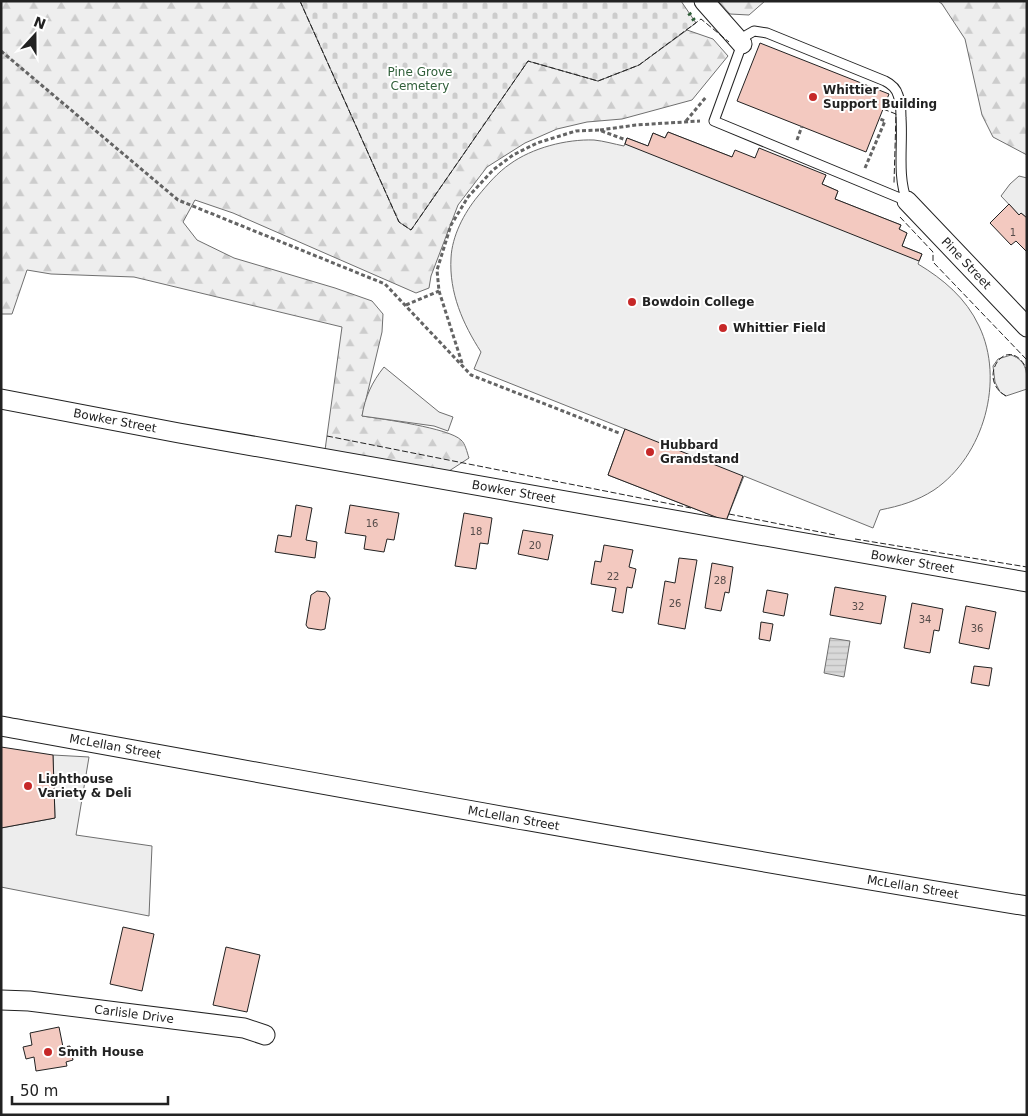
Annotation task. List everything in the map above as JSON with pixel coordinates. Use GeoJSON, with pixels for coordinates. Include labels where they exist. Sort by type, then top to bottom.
{"type":"FeatureCollection","features":[{"type":"Feature","properties":{"kind":"street"},"geometry":{"type":"LineString","coordinates":[[704,1],[742,44]]}},
{"type":"Feature","properties":{"kind":"street","name":"Pine Street"},"geometry":{"type":"LineString","coordinates":[[907,201],[1027,326]]}},
{"type":"Feature","properties":{"kind":"street","name":"Bowker Street"},"geometry":{"type":"LineString","coordinates":[[1,399],[179,433],[1027,582]]}},
{"type":"Feature","properties":{"kind":"street","name":"McLellan Street"},"geometry":{"type":"LineString","coordinates":[[1,726],[409,801],[1027,906]]}},
{"type":"Feature","properties":{"kind":"street","name":"Carlisle Drive"},"geometry":{"type":"LineString","coordinates":[[1,1000],[29,1001],[244,1028],[265,1035]]}},
{"type":"Feature","properties":{"kind":"lane"},"geometry":{"type":"LineString","coordinates":[[750,32],[767,33],[877,77],[892,85],[898,94],[901,107],[902,176],[907,201],[714,121],[742,44],[750,32]]}},
{"type":"Feature","properties":{"kind":"path"},"geometry":{"type":"LineString","coordinates":[[1,51],[178,200],[385,284],[471,375],[619,433]]}},
{"type":"Feature","properties":{"kind":"path"},"geometry":{"type":"LineString","coordinates":[[860,182],[885,121],[880,118]]}},
{"type":"Feature","properties":{"kind":"path"},"geometry":{"type":"LineString","coordinates":[[463,366],[439,291],[437,270],[451,225],[468,196],[494,170],[513,155],[537,143],[576,131],[690,121],[714,121]]}},
{"type":"Feature","properties":{"kind":"path"},"geometry":{"type":"LineString","coordinates":[[599,130],[626,140]]}},
{"type":"Feature","properties":{"kind":"path"},"geometry":{"type":"LineString","coordinates":[[406,305],[439,291]]}},
{"type":"Feature","properties":{"kind":"green space"},"geometry":{"type":"Polygon","coordinates":[[[1,1],[300,1],[399,222],[411,230],[528,61],[598,81],[639,65],[687,30],[713,39],[728,56],[692,100],[622,119],[587,122],[557,129],[525,143],[487,167],[458,205],[431,276],[429,288],[416,293],[233,213],[195,200],[183,222],[197,240],[234,258],[372,301],[383,314],[382,332],[362,416],[443,432],[461,440],[464,443],[469,458],[449,471],[325,450],[342,327],[134,277],[51,274],[27,270],[12,314],[1,314],[1,1]]]}},
{"type":"Feature","properties":{"kind":"green space","name":"Pine Grove Cemetery"},"geometry":{"type":"Polygon","coordinates":[[[300,1],[681,1],[696,23],[639,65],[598,81],[528,61],[411,230],[399,222],[300,1]]]}},
{"type":"Feature","properties":{"kind":"green space"},"geometry":{"type":"Polygon","coordinates":[[[718,1],[765,1],[749,15],[730,14],[718,1]]]}},
{"type":"Feature","properties":{"kind":"green space"},"geometry":{"type":"Polygon","coordinates":[[[938,1],[1027,1],[1027,155],[993,137],[982,115],[965,39],[942,4],[938,1]]]}},
{"type":"Feature","properties":{"kind":"green space","name":"Whittier Field"},"geometry":{"type":"Polygon","coordinates":[[[668,132],[732,157],[755,158],[826,175],[822,184],[838,191],[835,199],[901,225],[899,230],[907,233],[902,246],[922,254],[918,264],[945,283],[968,307],[979,326],[987,347],[990,370],[985,416],[966,458],[934,490],[908,503],[880,510],[873,528],[744,476],[726,521],[608,475],[625,429],[474,369],[481,352],[458,308],[452,284],[451,258],[454,241],[460,225],[478,196],[506,167],[528,153],[539,149],[583,140],[598,140],[624,146],[627,138],[648,146],[653,133],[665,138],[668,132]]]}},
{"type":"Feature","properties":{"kind":"green space"},"geometry":{"type":"Polygon","coordinates":[[[1011,355],[1024,364],[1027,389],[1006,396],[1000,392],[995,382],[993,366],[998,359],[1011,355]]]}},
{"type":"Feature","properties":{"kind":"green space"},"geometry":{"type":"Polygon","coordinates":[[[384,367],[439,412],[453,417],[448,431],[434,426],[362,416],[370,390],[384,367]]]}},
{"type":"Feature","properties":{"kind":"shaded area"},"geometry":{"type":"Polygon","coordinates":[[[1019,176],[1027,178],[1027,218],[1021,213],[1019,215],[1001,196],[1019,176]]]}},
{"type":"Feature","properties":{"kind":"shaded area"},"geometry":{"type":"Polygon","coordinates":[[[830,638],[850,641],[844,677],[824,673],[830,638]]]}},
{"type":"Feature","properties":{"kind":"shaded area"},"geometry":{"type":"Polygon","coordinates":[[[53,755],[89,757],[76,835],[152,846],[149,916],[1,887],[1,828],[55,818],[53,755]]]}},
{"type":"Feature","properties":{"kind":"building","name":"Whittier Support Building"},"geometry":{"type":"Polygon","coordinates":[[[760,43],[889,94],[866,152],[737,101],[760,43]]]}},
{"type":"Feature","properties":{"kind":"building"},"geometry":{"type":"Polygon","coordinates":[[[668,132],[732,157],[735,150],[755,158],[759,148],[826,175],[822,184],[838,191],[835,199],[901,225],[899,229],[907,233],[902,246],[922,254],[919,261],[625,144],[627,138],[648,146],[653,133],[665,138],[668,132]]]}},
{"type":"Feature","properties":{"kind":"building"},"geometry":{"type":"Polygon","coordinates":[[[1009,204],[1019,215],[1021,213],[1027,218],[1027,252],[1016,241],[1011,245],[990,223],[1009,204]]]}},
{"type":"Feature","properties":{"kind":"building","name":"Hubbard Grandstand"},"geometry":{"type":"Polygon","coordinates":[[[625,429],[743,476],[726,521],[608,475],[625,429]]]}},
{"type":"Feature","properties":{"kind":"building"},"geometry":{"type":"Polygon","coordinates":[[[296,505],[312,508],[306,540],[317,542],[315,558],[275,552],[278,535],[291,537],[296,505]]]}},
{"type":"Feature","properties":{"kind":"building"},"geometry":{"type":"Polygon","coordinates":[[[350,505],[399,513],[394,540],[387,539],[384,552],[364,549],[366,536],[345,533],[350,505]]]}},
{"type":"Feature","properties":{"kind":"building"},"geometry":{"type":"Polygon","coordinates":[[[464,513],[492,518],[488,544],[480,543],[476,569],[455,566],[464,513]]]}},
{"type":"Feature","properties":{"kind":"building"},"geometry":{"type":"Polygon","coordinates":[[[523,530],[553,535],[548,560],[518,554],[523,530]]]}},
{"type":"Feature","properties":{"kind":"building"},"geometry":{"type":"Polygon","coordinates":[[[604,545],[633,550],[629,567],[636,569],[632,588],[627,587],[623,613],[612,611],[616,588],[591,584],[595,561],[601,562],[604,545]]]}},
{"type":"Feature","properties":{"kind":"building"},"geometry":{"type":"Polygon","coordinates":[[[679,558],[697,560],[685,629],[658,624],[665,581],[675,583],[679,558]]]}},
{"type":"Feature","properties":{"kind":"building"},"geometry":{"type":"Polygon","coordinates":[[[712,563],[733,567],[729,593],[725,592],[721,611],[705,608],[712,563]]]}},
{"type":"Feature","properties":{"kind":"building"},"geometry":{"type":"Polygon","coordinates":[[[835,587],[886,596],[881,624],[830,615],[835,587]]]}},
{"type":"Feature","properties":{"kind":"building"},"geometry":{"type":"Polygon","coordinates":[[[767,590],[788,594],[784,616],[763,612],[767,590]]]}},
{"type":"Feature","properties":{"kind":"building"},"geometry":{"type":"Polygon","coordinates":[[[317,591],[326,592],[330,598],[325,629],[321,630],[308,628],[306,625],[311,595],[317,591]]]}},
{"type":"Feature","properties":{"kind":"building"},"geometry":{"type":"Polygon","coordinates":[[[912,603],[943,609],[939,631],[934,630],[930,653],[904,648],[912,603]]]}},
{"type":"Feature","properties":{"kind":"building"},"geometry":{"type":"Polygon","coordinates":[[[966,606],[996,612],[989,649],[959,643],[966,606]]]}},
{"type":"Feature","properties":{"kind":"building"},"geometry":{"type":"Polygon","coordinates":[[[761,622],[773,624],[770,641],[759,639],[761,622]]]}},
{"type":"Feature","properties":{"kind":"building"},"geometry":{"type":"Polygon","coordinates":[[[974,666],[992,668],[989,686],[971,683],[974,666]]]}},
{"type":"Feature","properties":{"kind":"building","name":"Lighthouse Variety & Deli"},"geometry":{"type":"Polygon","coordinates":[[[1,747],[53,755],[55,818],[1,828],[1,747]]]}},
{"type":"Feature","properties":{"kind":"building"},"geometry":{"type":"Polygon","coordinates":[[[123,927],[154,934],[142,991],[110,984],[123,927]]]}},
{"type":"Feature","properties":{"kind":"building"},"geometry":{"type":"Polygon","coordinates":[[[226,947],[260,955],[247,1012],[213,1005],[226,947]]]}},
{"type":"Feature","properties":{"kind":"building","name":"Smith House"},"geometry":{"type":"Polygon","coordinates":[[[59,1027],[63,1047],[70,1046],[73,1060],[66,1062],[67,1066],[36,1071],[34,1057],[26,1059],[23,1047],[32,1045],[30,1033],[59,1027]]]}},
{"type":"Feature","properties":{"kind":"hedge"},"geometry":{"type":"LineString","coordinates":[[689,13],[696,23]]}},
{"type":"Feature","properties":{"kind":"fence"},"geometry":{"type":"LineString","coordinates":[[300,1],[399,222],[411,230],[528,61],[598,81],[639,65],[701,19],[729,42]]}},
{"type":"Feature","properties":{"kind":"fence"},"geometry":{"type":"LineString","coordinates":[[883,109],[896,114],[894,183]]}},
{"type":"Feature","properties":{"kind":"fence"},"geometry":{"type":"LineString","coordinates":[[900,217],[933,252],[933,262],[1027,360]]}},
{"type":"Feature","properties":{"kind":"fence"},"geometry":{"type":"LineString","coordinates":[[1006,396],[997,388],[993,379],[994,369],[998,361],[1004,356],[1012,355],[1020,359],[1027,370]]}},
{"type":"Feature","properties":{"kind":"fence"},"geometry":{"type":"LineString","coordinates":[[327,436],[691,508]]}},
{"type":"Feature","properties":{"kind":"fence"},"geometry":{"type":"LineString","coordinates":[[729,514],[835,535]]}},
{"type":"Feature","properties":{"kind":"fence"},"geometry":{"type":"LineString","coordinates":[[855,539],[1027,567]]}},
{"type":"Feature","properties":{"kind":"place","name":"Whittier Support Building"},"geometry":{"type":"Point","coordinates":[813,97]}},
{"type":"Feature","properties":{"kind":"place","name":"Bowdoin College"},"geometry":{"type":"Point","coordinates":[632,302]}},
{"type":"Feature","properties":{"kind":"place","name":"Whittier Field"},"geometry":{"type":"Point","coordinates":[723,328]}},
{"type":"Feature","properties":{"kind":"place","name":"Hubbard Grandstand"},"geometry":{"type":"Point","coordinates":[650,452]}},
{"type":"Feature","properties":{"kind":"place","name":"Lighthouse Variety & Deli"},"geometry":{"type":"Point","coordinates":[28,786]}},
{"type":"Feature","properties":{"kind":"place","name":"Smith House"},"geometry":{"type":"Point","coordinates":[48,1052]}}]}
